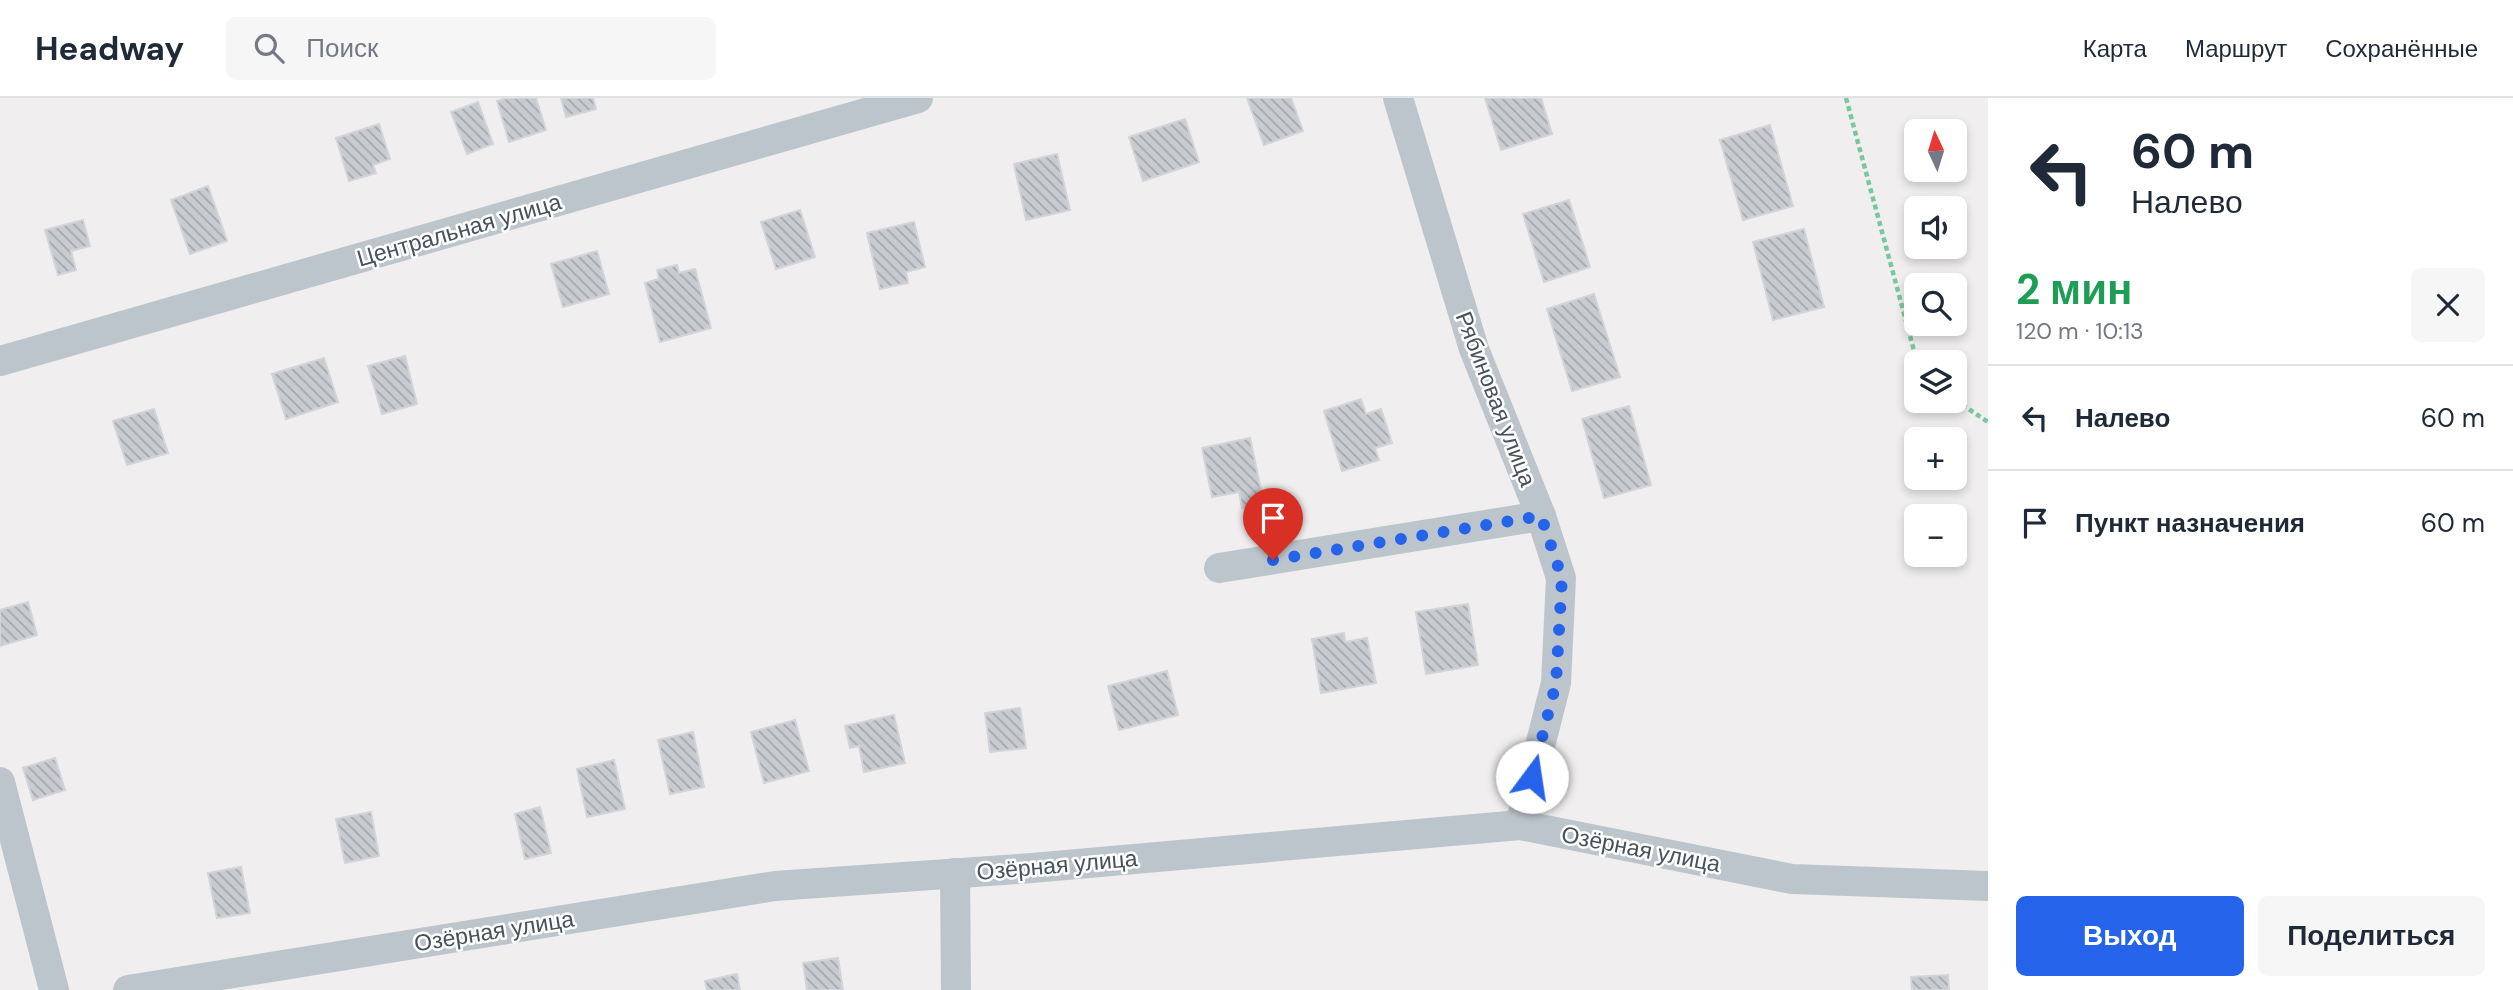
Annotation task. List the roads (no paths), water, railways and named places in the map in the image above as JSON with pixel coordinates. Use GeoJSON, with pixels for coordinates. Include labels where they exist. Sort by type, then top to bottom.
{"type":"FeatureCollection","features":[{"type":"Feature","properties":{"kind":"street","name":"Центральная улица"},"geometry":{"type":"LineString","coordinates":[[0,360],[918,98]]}},
{"type":"Feature","properties":{"kind":"street","name":"Рябиновая улица"},"geometry":{"type":"LineString","coordinates":[[1398,98],[1474,349],[1541,516],[1562,578],[1556,683],[1520,825]]}},
{"type":"Feature","properties":{"kind":"street"},"geometry":{"type":"LineString","coordinates":[[1219,568],[1541,516]]}},
{"type":"Feature","properties":{"kind":"street"},"geometry":{"type":"LineString","coordinates":[[0,782],[54,990]]}},
{"type":"Feature","properties":{"kind":"street","name":"Озёрная улица"},"geometry":{"type":"LineString","coordinates":[[128,990],[775,886],[1520,825],[1792,879],[1988,886]]}},
{"type":"Feature","properties":{"kind":"street"},"geometry":{"type":"LineString","coordinates":[[955,873],[956,990]]}}]}
